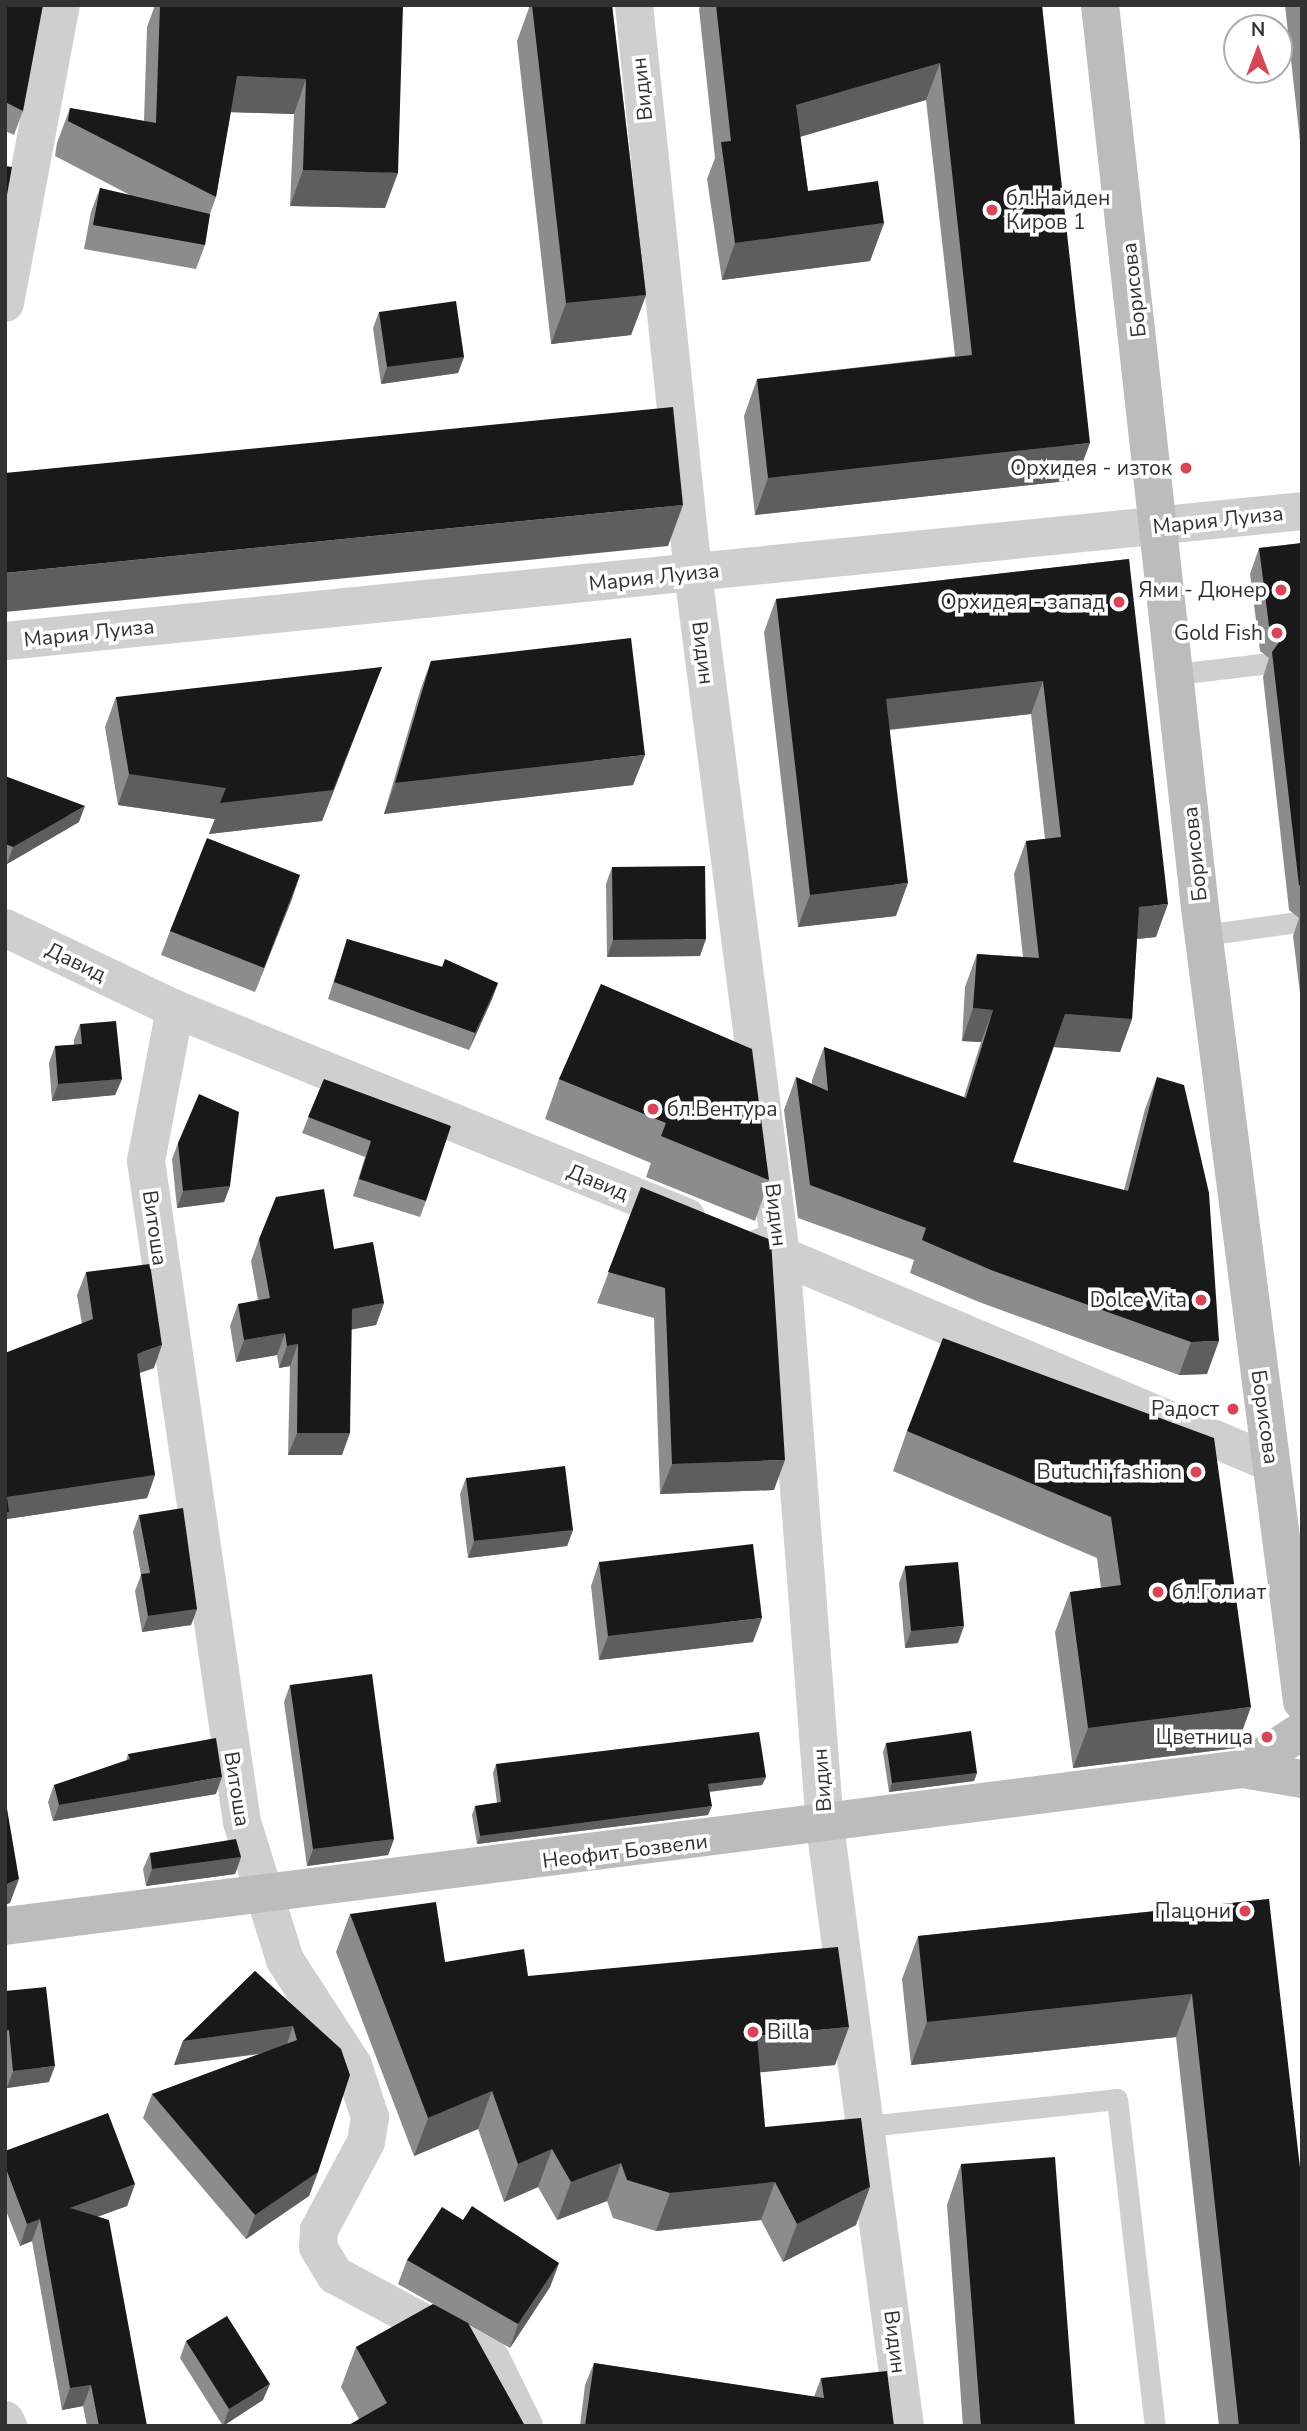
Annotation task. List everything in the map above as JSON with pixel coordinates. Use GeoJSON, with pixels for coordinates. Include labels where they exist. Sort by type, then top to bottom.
{"type":"FeatureCollection","features":[{"type":"Feature","properties":{"kind":"main road","name":"Борисова"},"geometry":{"type":"LineString","coordinates":[[1100,5],[1204,935],[1302,1701]]}},
{"type":"Feature","properties":{"kind":"main road"},"geometry":{"type":"LineString","coordinates":[[1243,1769],[1302,1731]]}},
{"type":"Feature","properties":{"kind":"main road","name":"Неофит Бозвели"},"geometry":{"type":"LineString","coordinates":[[5,1926],[825,1826],[1243,1769]]}},
{"type":"Feature","properties":{"kind":"main road"},"geometry":{"type":"LineString","coordinates":[[1243,1769],[1302,1779]]}},
{"type":"Feature","properties":{"kind":"street"},"geometry":{"type":"LineString","coordinates":[[5,303],[61,5]]}},
{"type":"Feature","properties":{"kind":"street","name":"Видин"},"geometry":{"type":"LineString","coordinates":[[634,5],[693,573],[781,1255],[825,1826],[868,2126],[905,2426]]}},
{"type":"Feature","properties":{"kind":"street","name":"Мария Луиза"},"geometry":{"type":"LineString","coordinates":[[5,641],[1302,511]]}},
{"type":"Feature","properties":{"kind":"street","name":"Давид"},"geometry":{"type":"LineString","coordinates":[[5,928],[175,1009],[781,1255],[1271,1462]]}},
{"type":"Feature","properties":{"kind":"street","name":"Витоша"},"geometry":{"type":"LineString","coordinates":[[175,1009],[146,1161],[242,1822],[259,1895],[285,1959],[366,2093],[366,2142],[318,2230],[323,2264],[478,2349],[501,2371],[524,2426]]}},
{"type":"Feature","properties":{"kind":"street"},"geometry":{"type":"LineString","coordinates":[[5,2420],[8,2426]]}},
{"type":"Feature","properties":{"kind":"lane"},"geometry":{"type":"LineString","coordinates":[[1176,674],[1261,664]]}},
{"type":"Feature","properties":{"kind":"lane"},"geometry":{"type":"LineString","coordinates":[[1204,935],[1291,923]]}},
{"type":"Feature","properties":{"kind":"lane"},"geometry":{"type":"LineString","coordinates":[[868,2126],[1117,2099],[1155,2426]]}},
{"type":"Feature","properties":{"kind":"building"},"geometry":{"type":"Polygon","coordinates":[[[5,5],[43,5],[23,111],[5,102],[5,5]]]}},
{"type":"Feature","properties":{"kind":"building"},"geometry":{"type":"Polygon","coordinates":[[[160,5],[403,5],[398,173],[303,170],[306,79],[237,76],[216,197],[68,121],[70,108],[156,123],[160,5]]]}},
{"type":"Feature","properties":{"kind":"building"},"geometry":{"type":"Polygon","coordinates":[[[532,5],[612,5],[646,295],[566,303],[532,5]]]}},
{"type":"Feature","properties":{"kind":"building"},"geometry":{"type":"Polygon","coordinates":[[[716,5],[1042,5],[1090,443],[768,478],[757,379],[972,355],[940,63],[796,105],[808,191],[878,181],[884,223],[735,243],[721,142],[731,141],[716,5]]]}},
{"type":"Feature","properties":{"kind":"building"},"geometry":{"type":"Polygon","coordinates":[[[5,166],[12,167],[5,206],[5,166]]]}},
{"type":"Feature","properties":{"kind":"building"},"geometry":{"type":"Polygon","coordinates":[[[100,188],[210,214],[205,245],[93,225],[100,188]]]}},
{"type":"Feature","properties":{"kind":"building"},"geometry":{"type":"Polygon","coordinates":[[[456,301],[464,357],[387,367],[379,312],[456,301]]]}},
{"type":"Feature","properties":{"kind":"building"},"geometry":{"type":"Polygon","coordinates":[[[673,407],[683,505],[5,573],[5,473],[673,407]]]}},
{"type":"Feature","properties":{"kind":"building"},"geometry":{"type":"Polygon","coordinates":[[[1302,543],[1302,887],[1299,885],[1272,652],[1283,637],[1269,626],[1259,548],[1302,543]]]}},
{"type":"Feature","properties":{"kind":"building"},"geometry":{"type":"Polygon","coordinates":[[[1129,559],[1168,904],[1139,907],[1132,1019],[1065,1014],[1013,1162],[1128,1191],[1157,1077],[1184,1085],[1209,1193],[1219,1341],[1191,1342],[991,1270],[922,1240],[926,1228],[810,1185],[796,1077],[828,1091],[824,1047],[966,1098],[993,1010],[973,1008],[977,954],[1039,958],[1026,841],[1061,837],[1043,681],[886,699],[908,883],[810,895],[776,599],[1129,559]]]}},
{"type":"Feature","properties":{"kind":"building"},"geometry":{"type":"Polygon","coordinates":[[[631,638],[645,755],[395,783],[431,661],[631,638]]]}},
{"type":"Feature","properties":{"kind":"building"},"geometry":{"type":"Polygon","coordinates":[[[382,667],[333,790],[220,803],[226,788],[129,774],[116,697],[382,667]]]}},
{"type":"Feature","properties":{"kind":"building"},"geometry":{"type":"Polygon","coordinates":[[[5,776],[85,806],[13,847],[5,844],[5,776]]]}},
{"type":"Feature","properties":{"kind":"building"},"geometry":{"type":"Polygon","coordinates":[[[207,838],[300,875],[264,968],[170,931],[207,838]]]}},
{"type":"Feature","properties":{"kind":"building"},"geometry":{"type":"Polygon","coordinates":[[[705,866],[706,939],[613,940],[612,867],[705,866]]]}},
{"type":"Feature","properties":{"kind":"building"},"geometry":{"type":"Polygon","coordinates":[[[347,939],[442,967],[445,959],[498,983],[475,1033],[334,982],[347,939]]]}},
{"type":"Feature","properties":{"kind":"building","name":"бл.Вентура"},"geometry":{"type":"Polygon","coordinates":[[[601,984],[752,1049],[769,1180],[661,1136],[666,1123],[559,1079],[601,984]]]}},
{"type":"Feature","properties":{"kind":"building"},"geometry":{"type":"Polygon","coordinates":[[[116,1021],[122,1079],[58,1084],[55,1046],[82,1044],[80,1024],[116,1021]]]}},
{"type":"Feature","properties":{"kind":"building"},"geometry":{"type":"Polygon","coordinates":[[[324,1079],[451,1126],[426,1201],[359,1179],[371,1141],[308,1117],[324,1079]]]}},
{"type":"Feature","properties":{"kind":"building"},"geometry":{"type":"Polygon","coordinates":[[[199,1094],[239,1112],[230,1186],[183,1191],[178,1143],[199,1094]]]}},
{"type":"Feature","properties":{"kind":"building"},"geometry":{"type":"Polygon","coordinates":[[[641,1187],[771,1240],[785,1460],[672,1464],[665,1288],[608,1272],[641,1187]]]}},
{"type":"Feature","properties":{"kind":"building"},"geometry":{"type":"Polygon","coordinates":[[[324,1189],[334,1249],[373,1242],[384,1303],[352,1309],[350,1433],[297,1433],[298,1344],[287,1346],[285,1333],[244,1340],[238,1304],[270,1298],[259,1239],[276,1197],[324,1189]]]}},
{"type":"Feature","properties":{"kind":"building"},"geometry":{"type":"Polygon","coordinates":[[[150,1264],[162,1345],[137,1354],[155,1475],[7,1497],[9,1512],[5,1512],[5,1353],[93,1319],[86,1272],[150,1264]]]}},
{"type":"Feature","properties":{"kind":"building","name":"бл.Голиат"},"geometry":{"type":"Polygon","coordinates":[[[943,1338],[1214,1438],[1251,1707],[1088,1728],[1070,1592],[1121,1585],[1111,1517],[907,1431],[943,1338]]]}},
{"type":"Feature","properties":{"kind":"building"},"geometry":{"type":"Polygon","coordinates":[[[565,1466],[573,1530],[474,1541],[466,1478],[565,1466]]]}},
{"type":"Feature","properties":{"kind":"building"},"geometry":{"type":"Polygon","coordinates":[[[183,1508],[197,1609],[148,1616],[141,1574],[150,1573],[139,1515],[183,1508]]]}},
{"type":"Feature","properties":{"kind":"building"},"geometry":{"type":"Polygon","coordinates":[[[753,1544],[762,1618],[608,1636],[599,1562],[753,1544]]]}},
{"type":"Feature","properties":{"kind":"building"},"geometry":{"type":"Polygon","coordinates":[[[958,1562],[964,1626],[911,1631],[905,1566],[958,1562]]]}},
{"type":"Feature","properties":{"kind":"building"},"geometry":{"type":"Polygon","coordinates":[[[372,1674],[394,1839],[313,1849],[290,1685],[372,1674]]]}},
{"type":"Feature","properties":{"kind":"building"},"geometry":{"type":"Polygon","coordinates":[[[971,1731],[977,1773],[892,1783],[886,1743],[971,1731]]]}},
{"type":"Feature","properties":{"kind":"building"},"geometry":{"type":"Polygon","coordinates":[[[759,1732],[766,1777],[708,1784],[712,1806],[480,1836],[475,1806],[501,1802],[496,1764],[759,1732]]]}},
{"type":"Feature","properties":{"kind":"building"},"geometry":{"type":"Polygon","coordinates":[[[216,1738],[222,1777],[59,1805],[54,1785],[130,1759],[128,1754],[216,1738]]]}},
{"type":"Feature","properties":{"kind":"building"},"geometry":{"type":"Polygon","coordinates":[[[5,1797],[19,1879],[5,1885],[5,1797]]]}},
{"type":"Feature","properties":{"kind":"building"},"geometry":{"type":"Polygon","coordinates":[[[236,1839],[241,1857],[152,1869],[150,1853],[236,1839]]]}},
{"type":"Feature","properties":{"kind":"building"},"geometry":{"type":"Polygon","coordinates":[[[1269,1899],[1302,2185],[1302,2426],[1239,2426],[1192,1994],[927,2022],[918,1936],[1269,1899]]]}},
{"type":"Feature","properties":{"kind":"building"},"geometry":{"type":"Polygon","coordinates":[[[436,1902],[445,1962],[524,1949],[528,1976],[838,1947],[849,2027],[757,2036],[765,2127],[861,2118],[870,2187],[797,2224],[775,2182],[670,2193],[627,2180],[621,2163],[571,2182],[552,2149],[518,2164],[492,2091],[428,2118],[350,1914],[436,1902]]]}},
{"type":"Feature","properties":{"kind":"building"},"geometry":{"type":"Polygon","coordinates":[[[255,1971],[341,2049],[350,2075],[318,2172],[255,2215],[152,2094],[297,2040],[293,2026],[183,2041],[255,1971]]]}},
{"type":"Feature","properties":{"kind":"building"},"geometry":{"type":"Polygon","coordinates":[[[46,1987],[55,2066],[13,2071],[9,2030],[5,2031],[5,1991],[46,1987]]]}},
{"type":"Feature","properties":{"kind":"building"},"geometry":{"type":"Polygon","coordinates":[[[108,2113],[135,2184],[70,2208],[109,2220],[147,2426],[99,2426],[91,2385],[70,2388],[40,2219],[27,2224],[5,2166],[5,2151],[108,2113]]]}},
{"type":"Feature","properties":{"kind":"building"},"geometry":{"type":"Polygon","coordinates":[[[1055,2157],[1075,2426],[981,2426],[961,2164],[1055,2157]]]}},
{"type":"Feature","properties":{"kind":"building"},"geometry":{"type":"Polygon","coordinates":[[[472,2206],[559,2263],[518,2324],[407,2260],[442,2207],[463,2220],[472,2206]]]}},
{"type":"Feature","properties":{"kind":"building"},"geometry":{"type":"Polygon","coordinates":[[[433,2304],[468,2323],[525,2426],[347,2426],[387,2403],[356,2347],[433,2304]]]}},
{"type":"Feature","properties":{"kind":"building"},"geometry":{"type":"Polygon","coordinates":[[[227,2316],[270,2384],[229,2409],[186,2341],[227,2316]]]}},
{"type":"Feature","properties":{"kind":"building"},"geometry":{"type":"Polygon","coordinates":[[[594,2363],[824,2398],[821,2378],[887,2371],[894,2426],[585,2426],[594,2363]]]}},
{"type":"Feature","properties":{"kind":"place","name":"бл.Найден Киров 1"},"geometry":{"type":"Point","coordinates":[992,210]}},
{"type":"Feature","properties":{"kind":"place","name":"Орхидея - изток"},"geometry":{"type":"Point","coordinates":[1186,468]}},
{"type":"Feature","properties":{"kind":"place","name":"Ями - Дюнер"},"geometry":{"type":"Point","coordinates":[1281,590]}},
{"type":"Feature","properties":{"kind":"place","name":"Орхидея - запад"},"geometry":{"type":"Point","coordinates":[1119,602]}},
{"type":"Feature","properties":{"kind":"place","name":"Gold Fish"},"geometry":{"type":"Point","coordinates":[1277,633]}},
{"type":"Feature","properties":{"kind":"place","name":"бл.Вентура"},"geometry":{"type":"Point","coordinates":[653,1109]}},
{"type":"Feature","properties":{"kind":"place","name":"Dolce Vita"},"geometry":{"type":"Point","coordinates":[1201,1300]}},
{"type":"Feature","properties":{"kind":"place","name":"Радост"},"geometry":{"type":"Point","coordinates":[1233,1409]}},
{"type":"Feature","properties":{"kind":"place","name":"Butuchi fashion"},"geometry":{"type":"Point","coordinates":[1196,1472]}},
{"type":"Feature","properties":{"kind":"place","name":"бл.Голиат"},"geometry":{"type":"Point","coordinates":[1158,1592]}},
{"type":"Feature","properties":{"kind":"place","name":"Цветница"},"geometry":{"type":"Point","coordinates":[1267,1737]}},
{"type":"Feature","properties":{"kind":"place","name":"Пацони"},"geometry":{"type":"Point","coordinates":[1245,1911]}},
{"type":"Feature","properties":{"kind":"place","name":"Billa"},"geometry":{"type":"Point","coordinates":[753,2032]}}]}
